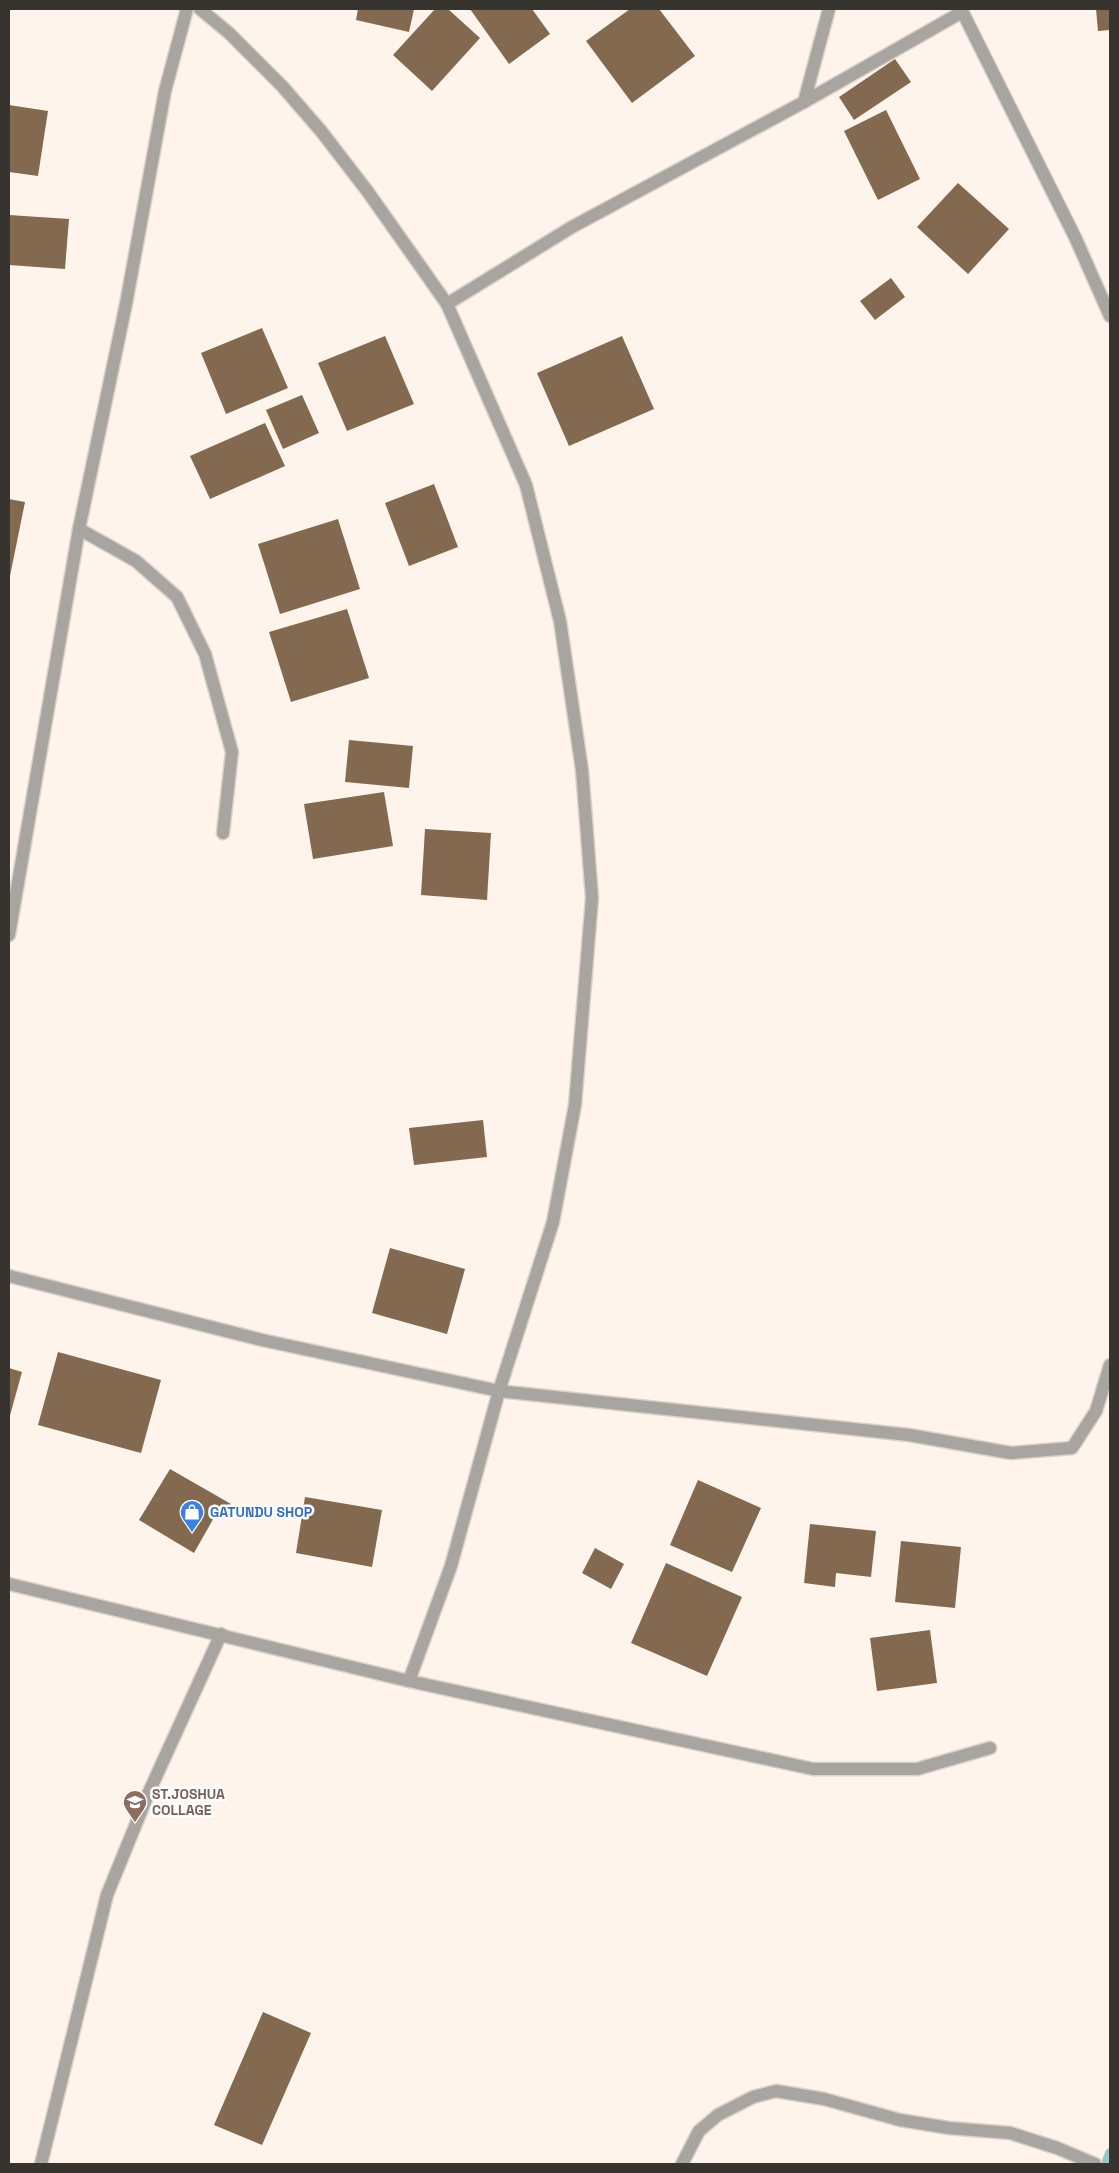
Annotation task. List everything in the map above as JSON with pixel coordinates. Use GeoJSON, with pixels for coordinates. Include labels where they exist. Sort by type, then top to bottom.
{"type":"FeatureCollection","features":[{"type":"Feature","properties":{"kind":"street"},"geometry":{"type":"LineString","coordinates":[[9,935],[79,529],[126,304],[165,91],[186,9]]}},
{"type":"Feature","properties":{"kind":"street"},"geometry":{"type":"LineString","coordinates":[[200,9],[229,33],[282,86],[322,131],[368,192],[447,304],[526,485],[560,621],[582,770],[592,898],[574,1106],[554,1222],[499,1391],[451,1566],[409,1681]]}},
{"type":"Feature","properties":{"kind":"street"},"geometry":{"type":"LineString","coordinates":[[804,102],[829,9]]}},
{"type":"Feature","properties":{"kind":"street"},"geometry":{"type":"LineString","coordinates":[[447,304],[572,228],[804,102],[962,10],[1075,237],[1110,316]]}},
{"type":"Feature","properties":{"kind":"street"},"geometry":{"type":"LineString","coordinates":[[79,529],[136,561],[177,597],[205,654],[232,752],[223,833]]}},
{"type":"Feature","properties":{"kind":"street"},"geometry":{"type":"LineString","coordinates":[[9,1276],[262,1340],[499,1391],[909,1435],[1011,1453],[1072,1448],[1096,1411],[1110,1365]]}},
{"type":"Feature","properties":{"kind":"street"},"geometry":{"type":"LineString","coordinates":[[9,1584],[409,1681],[812,1769],[917,1769],[990,1748]]}},
{"type":"Feature","properties":{"kind":"street"},"geometry":{"type":"LineString","coordinates":[[41,2164],[107,1895],[149,1792],[221,1634]]}},
{"type":"Feature","properties":{"kind":"street"},"geometry":{"type":"LineString","coordinates":[[682,2164],[699,2131],[718,2115],[753,2096],[776,2091],[824,2099],[910,2122],[949,2128],[1010,2133],[1057,2148],[1095,2164]]}},
{"type":"Feature","properties":{"kind":"building"},"geometry":{"type":"Polygon","coordinates":[[[358,9],[414,9],[409,32],[356,20],[358,9]]]}},
{"type":"Feature","properties":{"kind":"building"},"geometry":{"type":"Polygon","coordinates":[[[435,9],[448,9],[480,38],[432,91],[393,55],[435,9]]]}},
{"type":"Feature","properties":{"kind":"building"},"geometry":{"type":"Polygon","coordinates":[[[470,9],[532,9],[550,34],[509,64],[470,9]]]}},
{"type":"Feature","properties":{"kind":"building"},"geometry":{"type":"Polygon","coordinates":[[[630,9],[659,9],[695,56],[632,103],[586,41],[630,9]]]}},
{"type":"Feature","properties":{"kind":"building"},"geometry":{"type":"Polygon","coordinates":[[[1096,9],[1110,9],[1110,30],[1098,31],[1096,9]]]}},
{"type":"Feature","properties":{"kind":"building"},"geometry":{"type":"Polygon","coordinates":[[[895,59],[911,82],[854,120],[839,97],[895,59]]]}},
{"type":"Feature","properties":{"kind":"building"},"geometry":{"type":"Polygon","coordinates":[[[9,105],[48,111],[38,176],[9,172],[9,105]]]}},
{"type":"Feature","properties":{"kind":"building"},"geometry":{"type":"Polygon","coordinates":[[[886,110],[920,179],[878,200],[844,131],[886,110]]]}},
{"type":"Feature","properties":{"kind":"building"},"geometry":{"type":"Polygon","coordinates":[[[958,183],[1009,229],[968,274],[917,227],[958,183]]]}},
{"type":"Feature","properties":{"kind":"building"},"geometry":{"type":"Polygon","coordinates":[[[9,215],[69,219],[65,269],[9,265],[9,215]]]}},
{"type":"Feature","properties":{"kind":"building"},"geometry":{"type":"Polygon","coordinates":[[[891,278],[905,297],[875,320],[860,301],[891,278]]]}},
{"type":"Feature","properties":{"kind":"building"},"geometry":{"type":"Polygon","coordinates":[[[262,328],[288,388],[226,414],[201,353],[262,328]]]}},
{"type":"Feature","properties":{"kind":"building"},"geometry":{"type":"Polygon","coordinates":[[[385,336],[414,404],[347,431],[318,363],[385,336]]]}},
{"type":"Feature","properties":{"kind":"building"},"geometry":{"type":"Polygon","coordinates":[[[622,336],[654,409],[569,446],[537,373],[622,336]]]}},
{"type":"Feature","properties":{"kind":"building"},"geometry":{"type":"Polygon","coordinates":[[[302,395],[319,433],[283,449],[266,410],[302,395]]]}},
{"type":"Feature","properties":{"kind":"building"},"geometry":{"type":"Polygon","coordinates":[[[265,423],[285,466],[210,499],[190,456],[265,423]]]}},
{"type":"Feature","properties":{"kind":"building"},"geometry":{"type":"Polygon","coordinates":[[[434,484],[458,547],[409,566],[385,503],[434,484]]]}},
{"type":"Feature","properties":{"kind":"building"},"geometry":{"type":"Polygon","coordinates":[[[9,499],[25,502],[10,576],[9,576],[9,499]]]}},
{"type":"Feature","properties":{"kind":"building"},"geometry":{"type":"Polygon","coordinates":[[[338,519],[360,589],[280,614],[258,544],[338,519]]]}},
{"type":"Feature","properties":{"kind":"building"},"geometry":{"type":"Polygon","coordinates":[[[347,609],[369,678],[291,702],[269,632],[347,609]]]}},
{"type":"Feature","properties":{"kind":"building"},"geometry":{"type":"Polygon","coordinates":[[[349,740],[413,746],[409,788],[345,782],[349,740]]]}},
{"type":"Feature","properties":{"kind":"building"},"geometry":{"type":"Polygon","coordinates":[[[384,792],[393,846],[313,859],[304,804],[384,792]]]}},
{"type":"Feature","properties":{"kind":"building"},"geometry":{"type":"Polygon","coordinates":[[[425,829],[491,833],[487,900],[421,895],[425,829]]]}},
{"type":"Feature","properties":{"kind":"building"},"geometry":{"type":"Polygon","coordinates":[[[483,1120],[487,1157],[414,1165],[409,1128],[483,1120]]]}},
{"type":"Feature","properties":{"kind":"building"},"geometry":{"type":"Polygon","coordinates":[[[390,1248],[465,1269],[447,1334],[372,1313],[390,1248]]]}},
{"type":"Feature","properties":{"kind":"building"},"geometry":{"type":"Polygon","coordinates":[[[58,1352],[161,1380],[141,1453],[38,1425],[58,1352]]]}},
{"type":"Feature","properties":{"kind":"building"},"geometry":{"type":"Polygon","coordinates":[[[9,1368],[22,1372],[9,1419],[9,1368]]]}},
{"type":"Feature","properties":{"kind":"building"},"geometry":{"type":"Polygon","coordinates":[[[170,1469],[231,1504],[223,1518],[216,1514],[194,1553],[139,1520],[170,1469]]]}},
{"type":"Feature","properties":{"kind":"building"},"geometry":{"type":"Polygon","coordinates":[[[698,1480],[761,1508],[732,1572],[670,1545],[698,1480]]]}},
{"type":"Feature","properties":{"kind":"building"},"geometry":{"type":"Polygon","coordinates":[[[305,1497],[382,1510],[372,1567],[296,1553],[305,1497]]]}},
{"type":"Feature","properties":{"kind":"building"},"geometry":{"type":"Polygon","coordinates":[[[810,1524],[876,1531],[871,1577],[836,1573],[835,1587],[804,1583],[810,1524]]]}},
{"type":"Feature","properties":{"kind":"building"},"geometry":{"type":"Polygon","coordinates":[[[901,1541],[961,1547],[955,1608],[895,1602],[901,1541]]]}},
{"type":"Feature","properties":{"kind":"building"},"geometry":{"type":"Polygon","coordinates":[[[595,1548],[624,1564],[611,1589],[582,1573],[595,1548]]]}},
{"type":"Feature","properties":{"kind":"building"},"geometry":{"type":"Polygon","coordinates":[[[666,1563],[742,1597],[707,1676],[631,1643],[666,1563]]]}},
{"type":"Feature","properties":{"kind":"building"},"geometry":{"type":"Polygon","coordinates":[[[930,1630],[937,1683],[877,1691],[870,1638],[930,1630]]]}},
{"type":"Feature","properties":{"kind":"building"},"geometry":{"type":"Polygon","coordinates":[[[263,2012],[311,2033],[262,2145],[214,2125],[263,2012]]]}},
{"type":"Feature","properties":{"kind":"waterway"},"geometry":{"type":"LineString","coordinates":[[1106,2164],[1110,2153]]}},
{"type":"Feature","properties":{"kind":"place","name":"GATUNDU SHOP"},"geometry":{"type":"Point","coordinates":[192,1533]}},
{"type":"Feature","properties":{"kind":"place","name":"ST.JOSHUA COLLAGE"},"geometry":{"type":"Point","coordinates":[135,1823]}}]}
